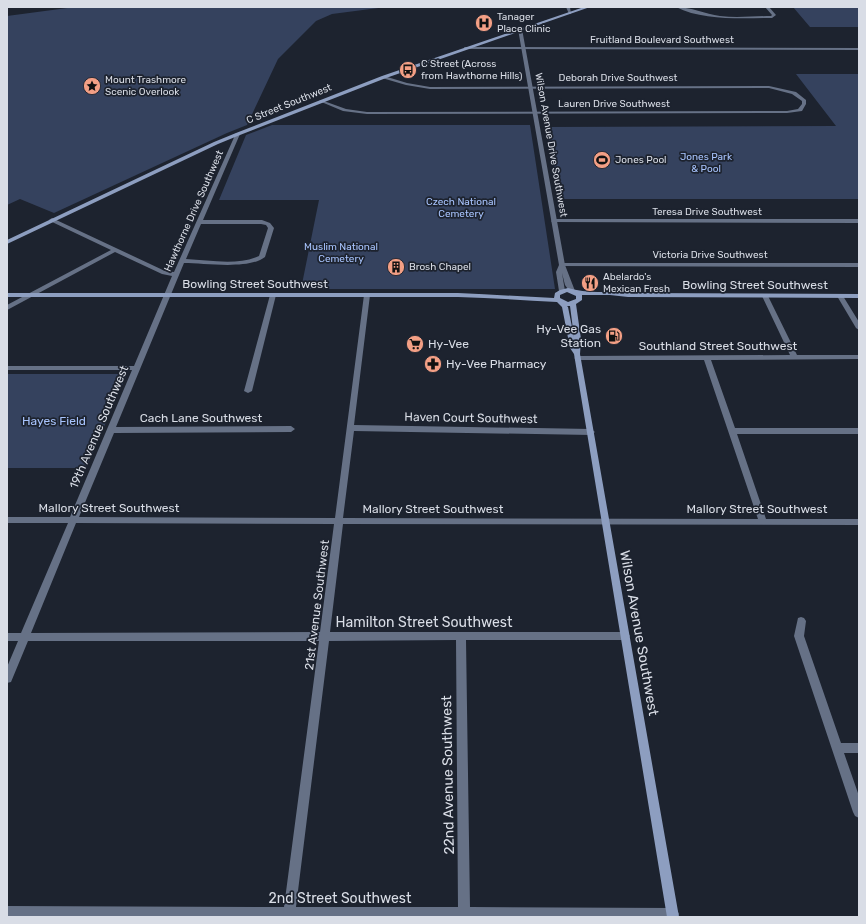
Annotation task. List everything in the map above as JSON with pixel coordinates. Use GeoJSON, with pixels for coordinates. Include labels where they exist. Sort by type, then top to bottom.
{"type":"FeatureCollection","features":[{"type":"Feature","properties":{"kind":"main road","name":"C Street Southwest"},"geometry":{"type":"LineString","coordinates":[[7,242],[238,134],[384,76],[588,7]]}},
{"type":"Feature","properties":{"kind":"main road","name":"Bowling Street Southwest"},"geometry":{"type":"LineString","coordinates":[[7,295],[367,295],[502,296],[511,298],[560,297]]}},
{"type":"Feature","properties":{"kind":"main road","name":"Bowling Street Southwest"},"geometry":{"type":"LineString","coordinates":[[576,297],[618,298],[628,295],[859,296]]}},
{"type":"Feature","properties":{"kind":"main road"},"geometry":{"type":"LineString","coordinates":[[560,297],[576,297]]}},
{"type":"Feature","properties":{"kind":"main road"},"geometry":{"type":"LineString","coordinates":[[560,297],[576,297]]}},
{"type":"Feature","properties":{"kind":"main road","name":"Wilson Avenue Southwest"},"geometry":{"type":"LineString","coordinates":[[560,297],[565,307],[573,348],[578,356]]}},
{"type":"Feature","properties":{"kind":"main road","name":"Wilson Avenue Southwest"},"geometry":{"type":"LineString","coordinates":[[576,297],[573,309],[578,356],[673,915]]}},
{"type":"Feature","properties":{"kind":"street"},"geometry":{"type":"LineString","coordinates":[[568,7],[570,13]]}},
{"type":"Feature","properties":{"kind":"street"},"geometry":{"type":"LineString","coordinates":[[678,7],[702,14],[722,17],[772,17],[774,15],[767,7]]}},
{"type":"Feature","properties":{"kind":"street","name":"Wilson Avenue Drive Southwest"},"geometry":{"type":"LineString","coordinates":[[520,29],[562,265],[565,269],[569,287],[576,297]]}},
{"type":"Feature","properties":{"kind":"street","name":"Fruitland Boulevard Southwest"},"geometry":{"type":"LineString","coordinates":[[465,48],[859,49]]}},
{"type":"Feature","properties":{"kind":"street","name":"Deborah Drive Southwest"},"geometry":{"type":"LineString","coordinates":[[384,76],[406,84],[424,87],[769,87],[794,93],[802,99]]}},
{"type":"Feature","properties":{"kind":"street","name":"Lauren Drive Southwest"},"geometry":{"type":"LineString","coordinates":[[321,101],[345,110],[368,113],[786,112],[800,110],[804,104],[802,99]]}},
{"type":"Feature","properties":{"kind":"street","name":"Hawthorne Drive Southwest"},"geometry":{"type":"LineString","coordinates":[[168,295],[181,261],[238,134]]}},
{"type":"Feature","properties":{"kind":"street"},"geometry":{"type":"LineString","coordinates":[[52,220],[164,273],[176,274]]}},
{"type":"Feature","properties":{"kind":"street","name":"Teresa Drive Southwest"},"geometry":{"type":"LineString","coordinates":[[554,220],[859,221]]}},
{"type":"Feature","properties":{"kind":"street"},"geometry":{"type":"LineString","coordinates":[[181,261],[241,262],[258,259],[262,257],[271,228],[268,224],[262,222],[199,222]]}},
{"type":"Feature","properties":{"kind":"street"},"geometry":{"type":"LineString","coordinates":[[7,308],[115,250]]}},
{"type":"Feature","properties":{"kind":"street","name":"Wilson Avenue Drive Southwest"},"geometry":{"type":"LineString","coordinates":[[560,297],[559,272],[562,265]]}},
{"type":"Feature","properties":{"kind":"street","name":"Victoria Drive Southwest"},"geometry":{"type":"LineString","coordinates":[[562,265],[859,265]]}},
{"type":"Feature","properties":{"kind":"street","name":"19th Avenue Southwest"},"geometry":{"type":"LineString","coordinates":[[7,679],[168,295]]}},
{"type":"Feature","properties":{"kind":"street"},"geometry":{"type":"LineString","coordinates":[[248,391],[273,295]]}},
{"type":"Feature","properties":{"kind":"street","name":"21st Avenue Southwest"},"geometry":{"type":"LineString","coordinates":[[289,915],[367,295]]}},
{"type":"Feature","properties":{"kind":"street"},"geometry":{"type":"LineString","coordinates":[[766,296],[794,357]]}},
{"type":"Feature","properties":{"kind":"street"},"geometry":{"type":"LineString","coordinates":[[840,296],[859,328]]}},
{"type":"Feature","properties":{"kind":"street","name":"Southland Street Southwest"},"geometry":{"type":"LineString","coordinates":[[578,356],[859,357]]}},
{"type":"Feature","properties":{"kind":"street"},"geometry":{"type":"LineString","coordinates":[[706,357],[764,522]]}},
{"type":"Feature","properties":{"kind":"street"},"geometry":{"type":"LineString","coordinates":[[7,368],[137,368]]}},
{"type":"Feature","properties":{"kind":"street","name":"Haven Court Southwest"},"geometry":{"type":"LineString","coordinates":[[351,428],[591,432]]}},
{"type":"Feature","properties":{"kind":"street","name":"Cach Lane Southwest"},"geometry":{"type":"LineString","coordinates":[[111,430],[291,429]]}},
{"type":"Feature","properties":{"kind":"street"},"geometry":{"type":"LineString","coordinates":[[732,431],[859,431]]}},
{"type":"Feature","properties":{"kind":"street","name":"Mallory Street Southwest"},"geometry":{"type":"LineString","coordinates":[[7,520],[606,520],[859,522]]}},
{"type":"Feature","properties":{"kind":"street"},"geometry":{"type":"LineString","coordinates":[[801,621],[799,636],[859,812]]}},
{"type":"Feature","properties":{"kind":"street","name":"22nd Avenue Southwest"},"geometry":{"type":"LineString","coordinates":[[461,636],[464,913]]}},
{"type":"Feature","properties":{"kind":"street","name":"Hamilton Street Southwest"},"geometry":{"type":"LineString","coordinates":[[7,637],[625,636]]}},
{"type":"Feature","properties":{"kind":"street"},"geometry":{"type":"LineString","coordinates":[[837,748],[859,748]]}},
{"type":"Feature","properties":{"kind":"street","name":"2nd Street Southwest"},"geometry":{"type":"LineString","coordinates":[[7,912],[289,915],[464,913],[673,915]]}},
{"type":"Feature","properties":{"kind":"green space"},"geometry":{"type":"Polygon","coordinates":[[[75,7],[386,7],[332,14],[316,21],[278,59],[247,125],[54,213],[20,199],[7,205],[7,16],[75,7]]]}},
{"type":"Feature","properties":{"kind":"green space"},"geometry":{"type":"Polygon","coordinates":[[[793,7],[859,7],[859,27],[810,27],[793,7]]]}},
{"type":"Feature","properties":{"kind":"green space","name":"Jones Park & Pool"},"geometry":{"type":"Polygon","coordinates":[[[796,74],[859,74],[859,199],[561,199],[546,127],[836,126],[796,74]]]}},
{"type":"Feature","properties":{"kind":"green space","name":"Czech National Cemetery"},"geometry":{"type":"Polygon","coordinates":[[[272,125],[530,125],[555,289],[301,289],[319,200],[219,200],[246,135],[272,125]]]}},
{"type":"Feature","properties":{"kind":"green space","name":"Hayes Field"},"geometry":{"type":"Polygon","coordinates":[[[7,374],[127,374],[86,468],[7,468],[7,374]]]}},
{"type":"Feature","properties":{"kind":"place","name":"Tanager Place Clinic"},"geometry":{"type":"Point","coordinates":[484,23]}},
{"type":"Feature","properties":{"kind":"place","name":"C Street (Across from Hawthorne Hills)"},"geometry":{"type":"Point","coordinates":[408,70]}},
{"type":"Feature","properties":{"kind":"place","name":"Mount Trashmore Scenic Overlook"},"geometry":{"type":"Point","coordinates":[92,86]}},
{"type":"Feature","properties":{"kind":"place","name":"Jones Pool"},"geometry":{"type":"Point","coordinates":[602,160]}},
{"type":"Feature","properties":{"kind":"place","name":"Brosh Chapel"},"geometry":{"type":"Point","coordinates":[396,267]}},
{"type":"Feature","properties":{"kind":"place","name":"Abelardo's Mexican Fresh"},"geometry":{"type":"Point","coordinates":[590,283]}},
{"type":"Feature","properties":{"kind":"place","name":"Hy-Vee Gas Station"},"geometry":{"type":"Point","coordinates":[614,336]}},
{"type":"Feature","properties":{"kind":"place","name":"Hy-Vee"},"geometry":{"type":"Point","coordinates":[415,344]}},
{"type":"Feature","properties":{"kind":"place","name":"Hy-Vee Pharmacy"},"geometry":{"type":"Point","coordinates":[433,364]}},
{"type":"Feature","properties":{"kind":"park label","name":"Muslim National Cemetery"},"geometry":{"type":"Point","coordinates":[341,252]}}]}
